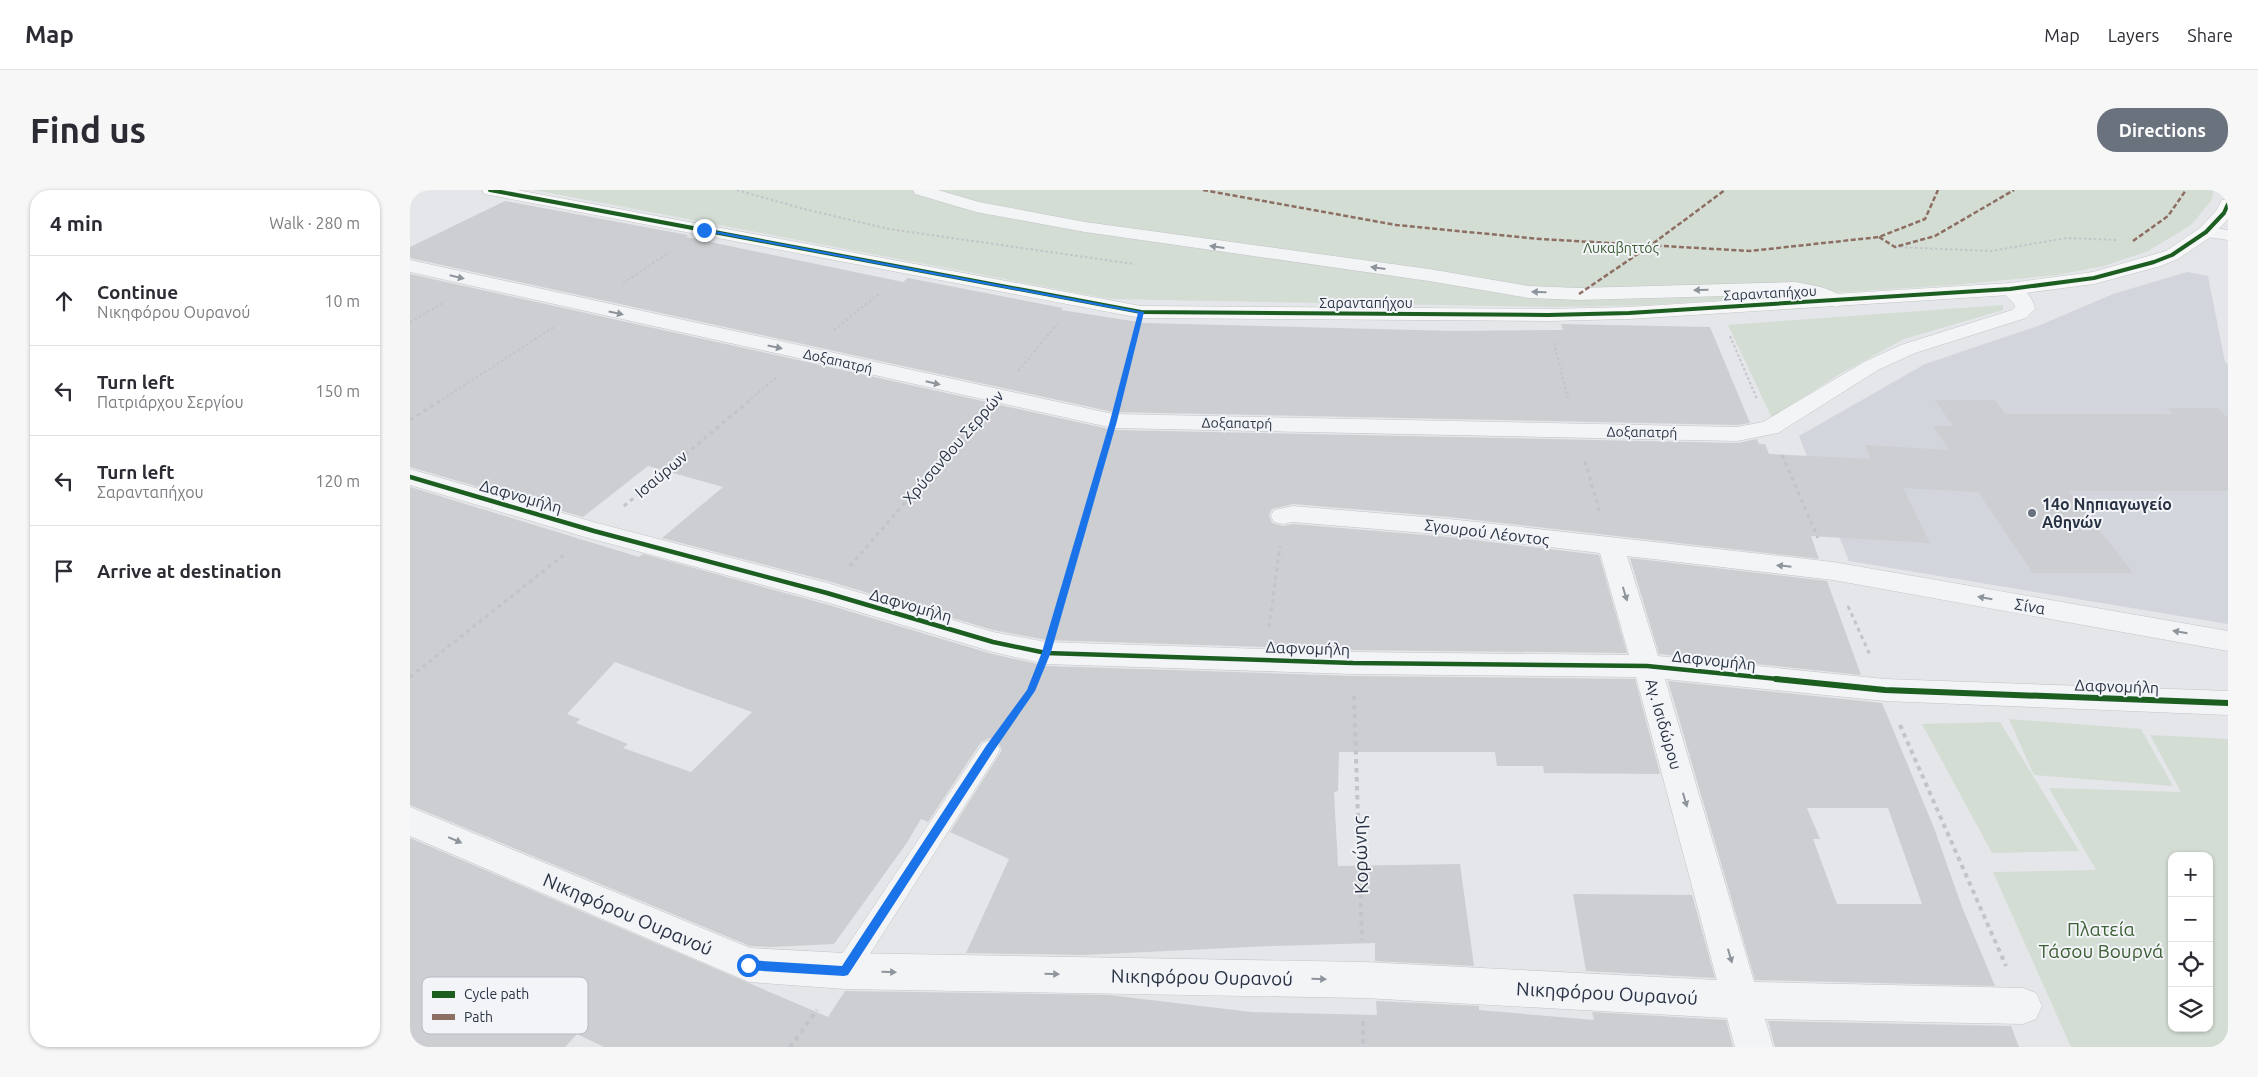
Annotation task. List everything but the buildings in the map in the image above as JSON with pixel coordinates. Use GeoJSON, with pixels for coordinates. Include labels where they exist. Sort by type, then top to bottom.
{"type":"FeatureCollection","features":[{"type":"Feature","properties":{"kind":"street","name":"Σαρανταπήχου"},"geometry":{"type":"LineString","coordinates":[[490,190],[1141,312],[1548,315],[1629,313],[2010,289],[2094,278],[2154,262],[2172,254],[2206,232],[2224,213],[2228,204]]}},
{"type":"Feature","properties":{"kind":"street"},"geometry":{"type":"LineString","coordinates":[[921,190],[976,207],[1085,227],[1429,275],[1529,292],[1579,294],[1795,288],[1816,292],[1835,301]]}},
{"type":"Feature","properties":{"kind":"street"},"geometry":{"type":"LineString","coordinates":[[2206,232],[2228,235]]}},
{"type":"Feature","properties":{"kind":"street","name":"Δοξαπατρή"},"geometry":{"type":"LineString","coordinates":[[410,266],[997,397],[1114,421],[1737,434],[1770,428],[1871,366],[1908,349],[2019,314],[2025,309],[2024,302],[2010,289]]}},
{"type":"Feature","properties":{"kind":"street","name":"Δαφνομήλη"},"geometry":{"type":"LineString","coordinates":[[410,477],[594,531],[827,593],[993,642],[1046,652],[1353,663],[1647,666],[1885,690],[2228,703]]}},
{"type":"Feature","properties":{"kind":"street","name":"Σγουρού Λέοντος"},"geometry":{"type":"LineString","coordinates":[[1283,516],[1293,514],[1449,527],[1610,547],[1833,571]]}},
{"type":"Feature","properties":{"kind":"street","name":"Αγ. Ισιδώρου"},"geometry":{"type":"LineString","coordinates":[[1610,547],[1647,666],[1754,1047]]}},
{"type":"Feature","properties":{"kind":"street","name":"Σίνα"},"geometry":{"type":"LineString","coordinates":[[1833,571],[2228,641]]}},
{"type":"Feature","properties":{"kind":"street","name":"Νικηφόρου Ουρανού"},"geometry":{"type":"LineString","coordinates":[[410,821],[748,965],[844,971],[1364,980],[1742,1000],[2024,1006]]}},
{"type":"Feature","properties":{"kind":"lane"},"geometry":{"type":"LineString","coordinates":[[844,971],[990,749]]}},
{"type":"Feature","properties":{"kind":"path"},"geometry":{"type":"LineString","coordinates":[[1895,247],[1991,251],[2067,238],[2133,241],[2172,254]]}},
{"type":"Feature","properties":{"kind":"path"},"geometry":{"type":"LineString","coordinates":[[990,749],[1031,691],[1046,652],[1114,421],[1141,312]]}},
{"type":"Feature","properties":{"kind":"path"},"geometry":{"type":"LineString","coordinates":[[1548,315],[1576,430],[1610,547]]}},
{"type":"Feature","properties":{"kind":"path"},"geometry":{"type":"LineString","coordinates":[[1265,659],[1283,516]]}},
{"type":"Feature","properties":{"kind":"shaded area"},"geometry":{"type":"Polygon","coordinates":[[[2187,272],[2208,276],[2225,362],[2228,365],[2228,624],[1849,561],[1799,436],[1925,364],[2038,326],[2113,294],[2187,272]]]}},
{"type":"Feature","properties":{"kind":"green space","name":"Λυκαβηττός"},"geometry":{"type":"Polygon","coordinates":[[[534,190],[2214,190],[2211,201],[2191,225],[2148,251],[2104,266],[2057,275],[1954,285],[1648,305],[1555,307],[1110,299],[534,190]]]}},
{"type":"Feature","properties":{"kind":"green space"},"geometry":{"type":"Polygon","coordinates":[[[2003,305],[2003,310],[1904,339],[1838,375],[1772,418],[1728,325],[2003,305]]]}},
{"type":"Feature","properties":{"kind":"green space"},"geometry":{"type":"Polygon","coordinates":[[[2009,719],[2141,729],[2173,786],[2034,775],[2009,719]]]}},
{"type":"Feature","properties":{"kind":"green space"},"geometry":{"type":"Polygon","coordinates":[[[2000,722],[2079,851],[1992,853],[1922,724],[2000,722]]]}},
{"type":"Feature","properties":{"kind":"green space","name":"Πλατεία Τάσου Βουρνά"},"geometry":{"type":"Polygon","coordinates":[[[2150,735],[2228,739],[2228,1047],[2071,1047],[1993,872],[2096,870],[2049,788],[2181,792],[2150,735]]]}},
{"type":"Feature","properties":{"kind":"marked path"},"geometry":{"type":"LineString","coordinates":[[1203,190],[1396,225],[1540,239],[1750,251],[1879,237],[1925,219],[1938,190]]}},
{"type":"Feature","properties":{"kind":"marked path"},"geometry":{"type":"LineString","coordinates":[[1579,294],[1651,245],[1725,190]]}},
{"type":"Feature","properties":{"kind":"marked path"},"geometry":{"type":"LineString","coordinates":[[1879,237],[1895,247],[1935,236],[2014,190]]}},
{"type":"Feature","properties":{"kind":"marked path"},"geometry":{"type":"LineString","coordinates":[[2133,241],[2168,216],[2186,190]]}},
{"type":"Feature","properties":{"kind":"cycle path"},"geometry":{"type":"LineString","coordinates":[[490,190],[1141,312],[1548,315],[1629,313],[2010,289],[2094,278],[2154,262],[2172,255],[2206,232],[2224,213],[2228,204]]}},
{"type":"Feature","properties":{"kind":"cycle path"},"geometry":{"type":"LineString","coordinates":[[410,477],[594,531],[827,593],[993,642],[1046,653],[1353,663],[1647,666],[1885,690],[2228,703]]}},
{"type":"Feature","properties":{"kind":"place","name":"14ο Νηπιαγωγείο Αθηνών"},"geometry":{"type":"Point","coordinates":[2032,513]}},
{"type":"Feature","properties":{"kind":"route"},"geometry":{"type":"LineString","coordinates":[[704,230],[1141,312],[1114,421],[1046,652],[1031,691],[990,749],[844,971],[748,965]]}}]}
